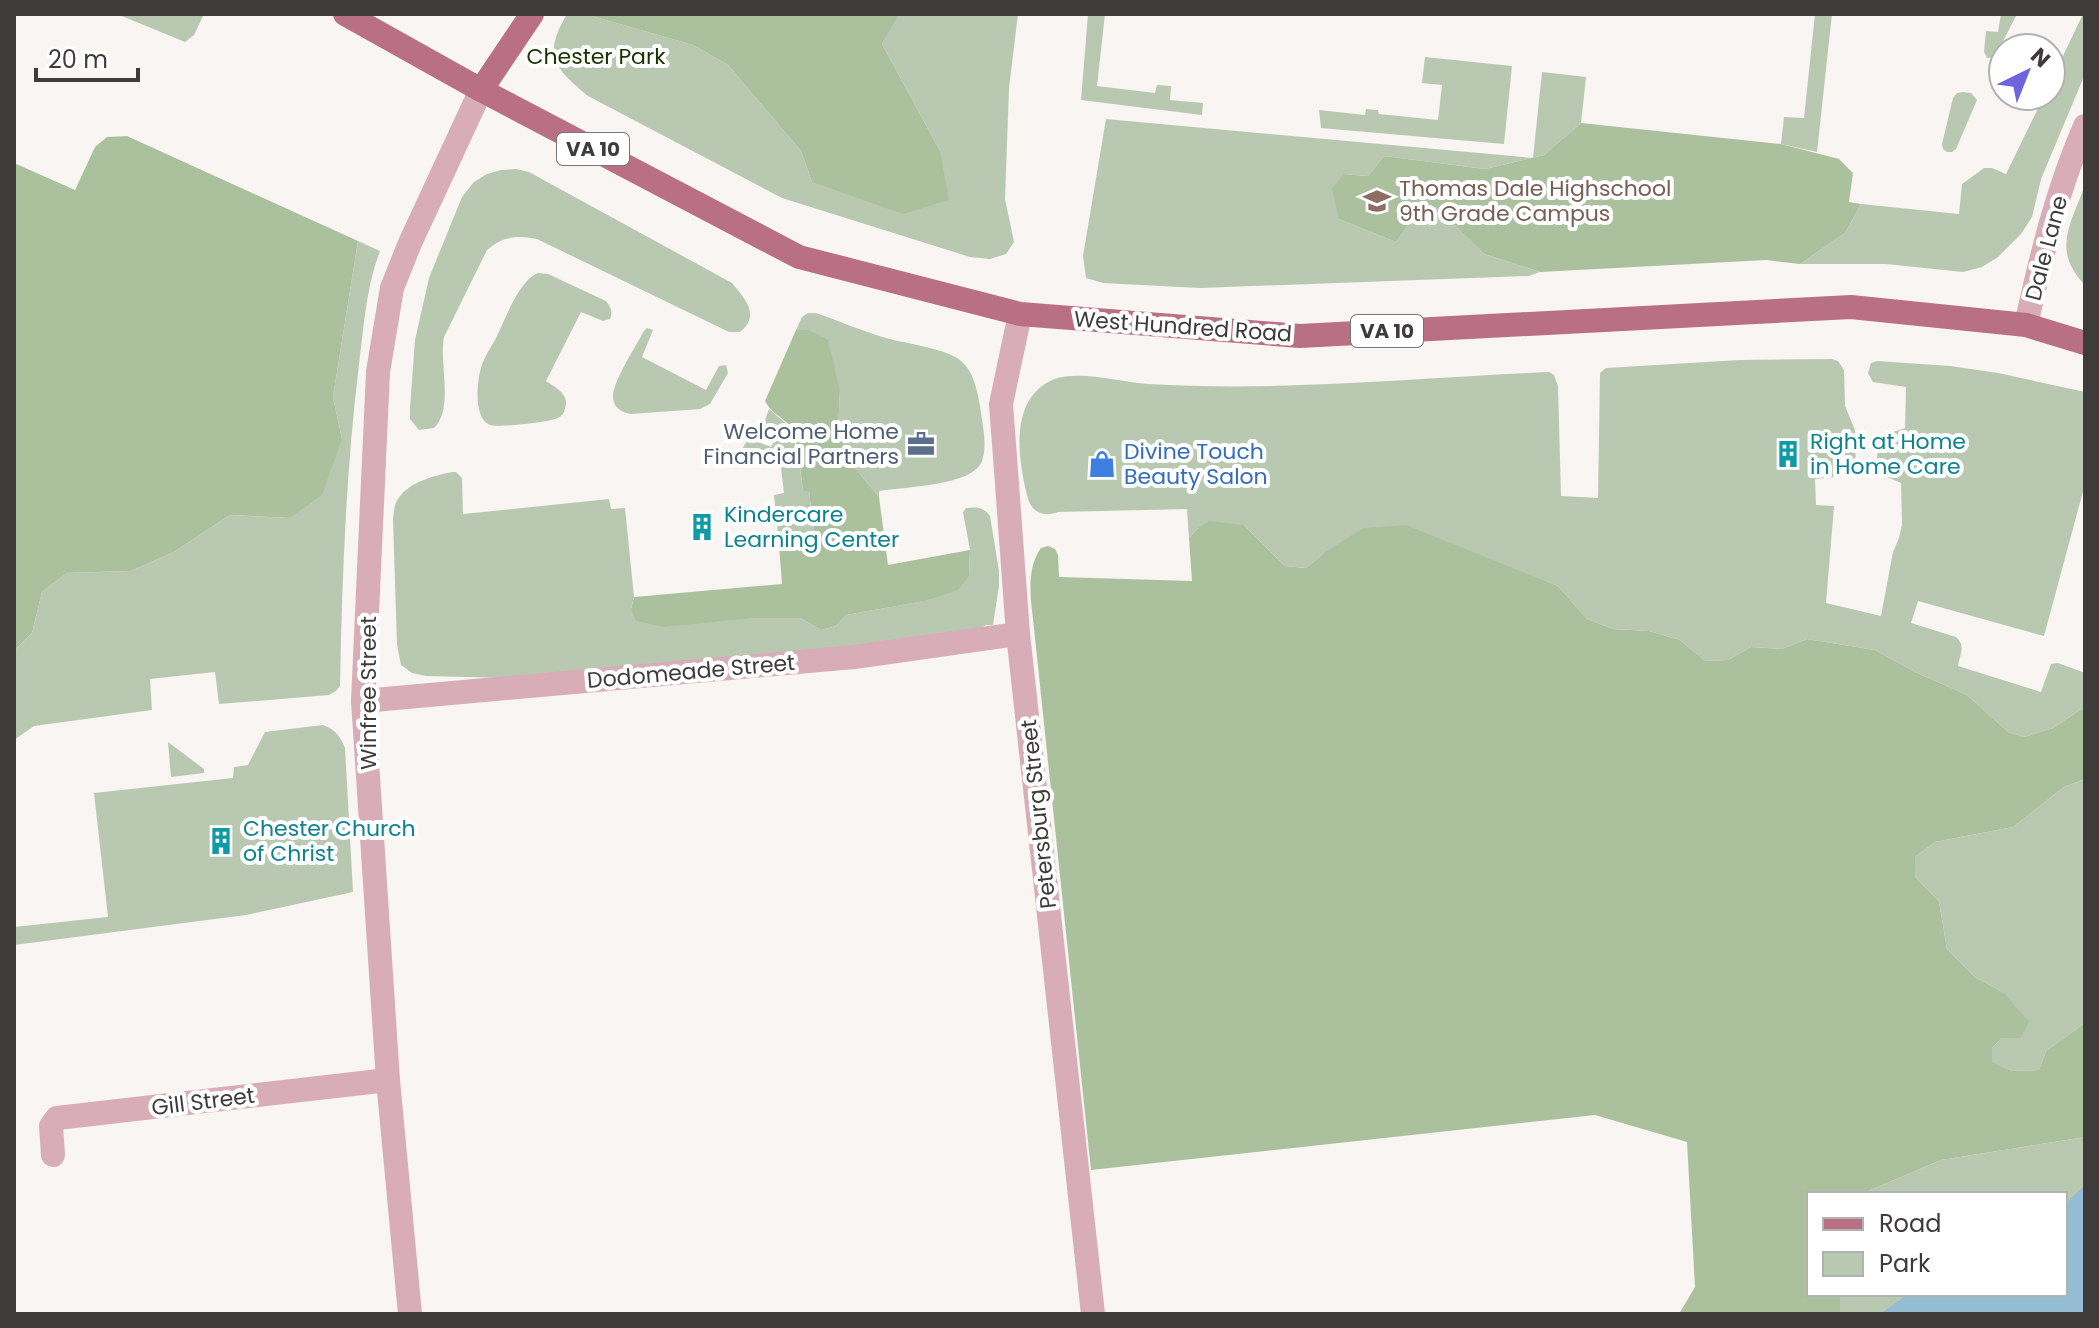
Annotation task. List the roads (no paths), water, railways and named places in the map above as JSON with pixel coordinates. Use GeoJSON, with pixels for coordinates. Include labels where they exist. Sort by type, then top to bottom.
{"type":"FeatureCollection","features":[{"type":"Feature","properties":{"kind":"main road","name":"West Hundred Road"},"geometry":{"type":"LineString","coordinates":[[345,14],[481,90],[799,257],[1020,314],[1300,336],[1851,307],[2026,325],[2085,343]]}},
{"type":"Feature","properties":{"kind":"main road"},"geometry":{"type":"LineString","coordinates":[[481,90],[532,14]]}},
{"type":"Feature","properties":{"kind":"street","name":"Winfree Street"},"geometry":{"type":"LineString","coordinates":[[410,1314],[388,1080],[363,701],[378,372],[392,288],[481,90]]}},
{"type":"Feature","properties":{"kind":"street","name":"Dale Lane"},"geometry":{"type":"LineString","coordinates":[[2026,325],[2046,238],[2070,160],[2085,126]]}},
{"type":"Feature","properties":{"kind":"street","name":"Petersburg Street"},"geometry":{"type":"LineString","coordinates":[[1020,314],[1001,404],[1018,634],[1093,1314]]}},
{"type":"Feature","properties":{"kind":"street","name":"Dodomeade Street"},"geometry":{"type":"LineString","coordinates":[[363,701],[854,657],[1018,634]]}},
{"type":"Feature","properties":{"kind":"street","name":"Gill Street"},"geometry":{"type":"LineString","coordinates":[[53,1155],[51,1126],[57,1118],[388,1080]]}},
{"type":"Feature","properties":{"kind":"water"},"geometry":{"type":"Polygon","coordinates":[[[2085,1185],[2085,1314],[1880,1314],[1905,1296],[2067,1296],[2067,1202],[2085,1185]]]}},
{"type":"Feature","properties":{"kind":"place","name":"Thomas Dale Highschool 9th Grade Campus"},"geometry":{"type":"Point","coordinates":[1377,201]}},
{"type":"Feature","properties":{"kind":"place","name":"Welcome Home Financial Partners"},"geometry":{"type":"Point","coordinates":[921,444]}},
{"type":"Feature","properties":{"kind":"place","name":"Right at Home in Home Care"},"geometry":{"type":"Point","coordinates":[1788,454]}},
{"type":"Feature","properties":{"kind":"place","name":"Divine Touch Beauty Salon"},"geometry":{"type":"Point","coordinates":[1102,464]}},
{"type":"Feature","properties":{"kind":"place","name":"Kindercare Learning Center"},"geometry":{"type":"Point","coordinates":[702,527]}},
{"type":"Feature","properties":{"kind":"place","name":"Chester Church of Christ"},"geometry":{"type":"Point","coordinates":[221,841]}},
{"type":"Feature","properties":{"kind":"park label","name":"Chester Park"},"geometry":{"type":"Point","coordinates":[596,56]}}]}
